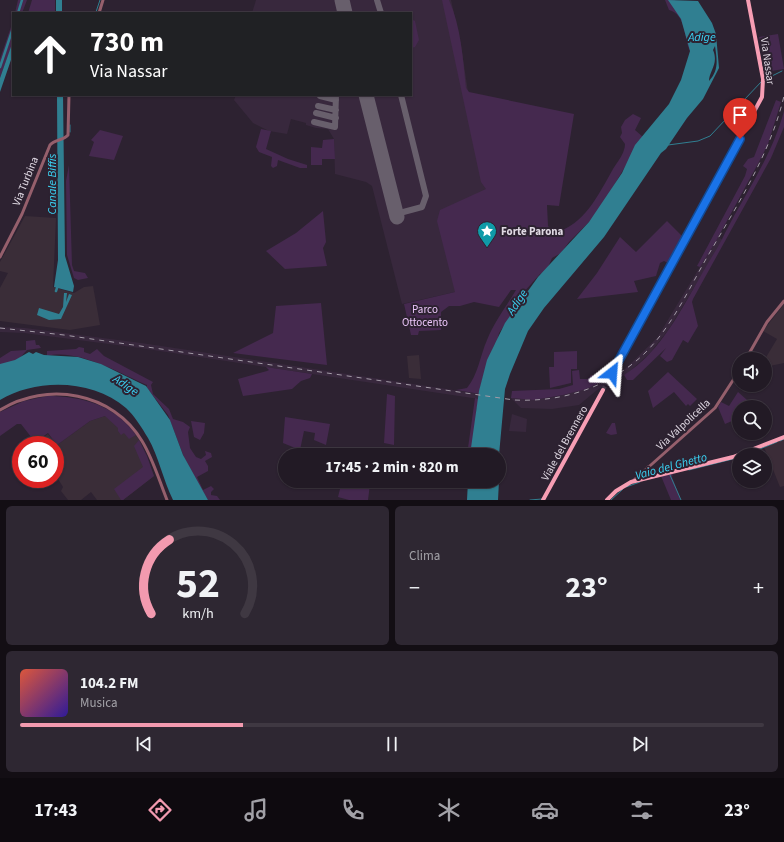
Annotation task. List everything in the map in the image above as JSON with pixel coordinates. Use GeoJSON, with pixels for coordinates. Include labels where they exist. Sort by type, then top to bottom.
{"type":"FeatureCollection","features":[{"type":"Feature","properties":{"kind":"main road","name":"Via Nassar"},"geometry":{"type":"LineString","coordinates":[[612,373],[761,100],[764,85],[748,0]]}},
{"type":"Feature","properties":{"kind":"main road","name":"Viale del Brennero"},"geometry":{"type":"LineString","coordinates":[[544,498],[602,392]]}},
{"type":"Feature","properties":{"kind":"main road"},"geometry":{"type":"LineString","coordinates":[[632,481],[733,457],[784,437]]}},
{"type":"Feature","properties":{"kind":"main road","name":"Via Valpolicella"},"geometry":{"type":"LineString","coordinates":[[607,500],[616,491],[632,481]]}},
{"type":"Feature","properties":{"kind":"street"},"geometry":{"type":"LineString","coordinates":[[99,12],[103,0]]}},
{"type":"Feature","properties":{"kind":"street","name":"Via Turbina"},"geometry":{"type":"LineString","coordinates":[[0,257],[22,214],[46,153],[55,141],[66,138],[68,131],[69,96]]}},
{"type":"Feature","properties":{"kind":"street"},"geometry":{"type":"LineString","coordinates":[[750,352],[767,322],[783,302]]}},
{"type":"Feature","properties":{"kind":"street","name":"Via Valpolicella"},"geometry":{"type":"LineString","coordinates":[[632,481],[715,408],[732,382]]}},
{"type":"Feature","properties":{"kind":"street"},"geometry":{"type":"LineString","coordinates":[[0,410],[24,399],[51,394],[79,396],[106,405],[125,419],[142,441],[166,500]]}},
{"type":"Feature","properties":{"kind":"street"},"geometry":{"type":"LineString","coordinates":[[648,467],[649,473],[652,476]]}},
{"type":"Feature","properties":{"kind":"shaded area"},"geometry":{"type":"Polygon","coordinates":[[[256,0],[451,0],[461,45],[468,92],[519,191],[455,292],[402,304],[372,186],[366,182],[335,174],[334,139],[328,129],[316,128],[306,125],[306,123],[291,119],[287,134],[269,131],[253,123],[234,100],[236,96],[412,96],[412,12],[252,12],[256,0]]]}},
{"type":"Feature","properties":{"kind":"shaded area"},"geometry":{"type":"Polygon","coordinates":[[[25,216],[56,218],[53,287],[74,293],[84,287],[93,286],[100,325],[70,330],[0,321],[0,288],[8,273],[0,271],[0,262],[25,216]]]}},
{"type":"Feature","properties":{"kind":"shaded area"},"geometry":{"type":"Polygon","coordinates":[[[718,237],[723,240],[669,329],[650,353],[628,373],[597,390],[579,405],[552,409],[521,408],[511,398],[534,400],[563,395],[602,383],[625,369],[657,338],[718,237]]]}},
{"type":"Feature","properties":{"kind":"shaded area"},"geometry":{"type":"Polygon","coordinates":[[[784,304],[784,363],[772,366],[772,352],[769,352],[777,339],[763,331],[784,304]]]}},
{"type":"Feature","properties":{"kind":"shaded area"},"geometry":{"type":"Polygon","coordinates":[[[0,327],[25,328],[141,343],[480,394],[479,399],[140,348],[24,333],[0,332],[0,327]]]}},
{"type":"Feature","properties":{"kind":"shaded area"},"geometry":{"type":"Polygon","coordinates":[[[419,355],[421,379],[409,378],[407,356],[419,355]]]}},
{"type":"Feature","properties":{"kind":"shaded area"},"geometry":{"type":"Polygon","coordinates":[[[109,410],[133,431],[140,441],[154,476],[123,500],[97,500],[91,492],[81,500],[68,500],[61,491],[64,488],[64,440],[90,421],[105,416],[109,410]]]}},
{"type":"Feature","properties":{"kind":"shaded area"},"geometry":{"type":"Polygon","coordinates":[[[512,414],[527,419],[526,432],[509,431],[512,414]]]}},
{"type":"Feature","properties":{"kind":"shaded area"},"geometry":{"type":"Polygon","coordinates":[[[784,439],[784,486],[780,487],[772,467],[772,448],[764,447],[784,439]]]}},
{"type":"Feature","properties":{"kind":"green space"},"geometry":{"type":"Polygon","coordinates":[[[18,0],[27,0],[22,12],[15,12],[18,0]]]}},
{"type":"Feature","properties":{"kind":"green space"},"geometry":{"type":"Polygon","coordinates":[[[32,0],[55,0],[55,12],[28,12],[32,0]]]}},
{"type":"Feature","properties":{"kind":"green space","name":"Parco Ottocento"},"geometry":{"type":"Polygon","coordinates":[[[442,0],[449,0],[453,10],[461,43],[466,88],[469,92],[574,114],[559,206],[547,205],[548,226],[554,233],[565,229],[574,223],[590,208],[596,199],[623,154],[625,144],[620,137],[622,133],[621,127],[625,120],[633,114],[641,118],[635,130],[643,137],[596,215],[569,242],[561,253],[552,258],[546,272],[540,274],[524,292],[526,294],[499,333],[497,343],[493,348],[481,384],[480,394],[456,390],[467,388],[471,383],[490,333],[516,290],[511,290],[499,307],[474,302],[460,306],[449,306],[441,312],[441,330],[419,331],[418,335],[411,335],[404,304],[455,292],[437,221],[440,210],[486,189],[481,182],[442,0]]]}},
{"type":"Feature","properties":{"kind":"green space"},"geometry":{"type":"Polygon","coordinates":[[[665,0],[675,0],[690,33],[690,51],[682,22],[675,12],[669,10],[665,0]]]}},
{"type":"Feature","properties":{"kind":"green space"},"geometry":{"type":"Polygon","coordinates":[[[412,20],[415,21],[419,40],[415,47],[412,48],[412,20]]]}},
{"type":"Feature","properties":{"kind":"green space"},"geometry":{"type":"Polygon","coordinates":[[[12,24],[12,45],[0,78],[0,59],[12,24]]]}},
{"type":"Feature","properties":{"kind":"green space"},"geometry":{"type":"Polygon","coordinates":[[[778,34],[784,69],[765,72],[759,37],[778,34]]]}},
{"type":"Feature","properties":{"kind":"green space"},"geometry":{"type":"Polygon","coordinates":[[[776,100],[781,102],[768,144],[716,241],[700,267],[697,266],[745,176],[747,169],[743,166],[748,159],[754,157],[776,100]]]}},
{"type":"Feature","properties":{"kind":"green space"},"geometry":{"type":"Polygon","coordinates":[[[784,111],[784,127],[771,158],[693,299],[692,302],[698,326],[688,343],[683,340],[672,360],[667,362],[660,356],[666,348],[633,380],[627,380],[624,375],[649,354],[660,341],[688,299],[766,159],[784,111]]]}},
{"type":"Feature","properties":{"kind":"green space"},"geometry":{"type":"Polygon","coordinates":[[[261,129],[271,131],[266,149],[288,159],[307,165],[307,168],[300,168],[278,160],[277,166],[273,168],[271,166],[272,157],[259,152],[256,147],[261,129]]]}},
{"type":"Feature","properties":{"kind":"green space"},"geometry":{"type":"Polygon","coordinates":[[[100,130],[123,136],[114,160],[89,156],[94,142],[91,140],[100,130]]]}},
{"type":"Feature","properties":{"kind":"green space"},"geometry":{"type":"Polygon","coordinates":[[[334,139],[335,159],[322,159],[322,165],[311,165],[311,147],[322,148],[323,140],[334,139]]]}},
{"type":"Feature","properties":{"kind":"green space"},"geometry":{"type":"Polygon","coordinates":[[[69,165],[72,265],[74,271],[85,273],[88,278],[78,280],[74,278],[67,255],[66,181],[69,165]]]}},
{"type":"Feature","properties":{"kind":"green space"},"geometry":{"type":"Polygon","coordinates":[[[323,211],[326,242],[323,248],[327,266],[285,269],[266,251],[296,233],[323,211]]]}},
{"type":"Feature","properties":{"kind":"green space"},"geometry":{"type":"Polygon","coordinates":[[[667,221],[684,238],[670,264],[664,261],[660,263],[656,276],[634,281],[638,292],[577,299],[597,273],[620,237],[636,252],[667,221]]]}},
{"type":"Feature","properties":{"kind":"green space"},"geometry":{"type":"Polygon","coordinates":[[[321,303],[327,365],[233,353],[273,333],[276,306],[321,303]]]}},
{"type":"Feature","properties":{"kind":"green space"},"geometry":{"type":"Polygon","coordinates":[[[35,340],[36,345],[39,345],[41,348],[27,350],[18,360],[0,367],[0,358],[11,351],[26,350],[26,341],[35,340]]]}},
{"type":"Feature","properties":{"kind":"green space"},"geometry":{"type":"Polygon","coordinates":[[[79,347],[84,348],[84,352],[90,354],[97,349],[104,356],[153,382],[151,385],[153,394],[169,409],[173,419],[183,422],[190,427],[188,432],[190,448],[196,457],[201,459],[206,455],[205,451],[211,453],[212,457],[205,461],[208,466],[208,471],[197,477],[203,490],[211,486],[214,489],[211,492],[211,495],[217,496],[220,500],[208,500],[188,468],[168,415],[147,388],[147,385],[111,368],[84,358],[59,354],[47,356],[47,351],[76,349],[79,347]]]}},
{"type":"Feature","properties":{"kind":"green space"},"geometry":{"type":"Polygon","coordinates":[[[577,351],[577,369],[571,369],[571,383],[550,388],[549,367],[554,367],[554,352],[577,351]]]}},
{"type":"Feature","properties":{"kind":"green space"},"geometry":{"type":"Polygon","coordinates":[[[618,358],[606,380],[586,389],[534,400],[511,398],[512,391],[559,389],[573,385],[572,371],[579,370],[580,379],[588,379],[591,375],[596,376],[607,370],[618,358]]]}},
{"type":"Feature","properties":{"kind":"green space"},"geometry":{"type":"Polygon","coordinates":[[[266,367],[312,374],[310,378],[301,381],[292,389],[243,396],[238,379],[269,370],[266,367]]]}},
{"type":"Feature","properties":{"kind":"green space"},"geometry":{"type":"Polygon","coordinates":[[[668,372],[697,399],[690,406],[688,404],[686,406],[674,392],[653,408],[648,391],[668,372]]]}},
{"type":"Feature","properties":{"kind":"green space"},"geometry":{"type":"Polygon","coordinates":[[[738,392],[747,400],[733,400],[738,392]]]}},
{"type":"Feature","properties":{"kind":"green space"},"geometry":{"type":"Polygon","coordinates":[[[387,394],[395,396],[394,445],[384,443],[387,394]]]}},
{"type":"Feature","properties":{"kind":"green space"},"geometry":{"type":"Polygon","coordinates":[[[47,396],[60,396],[85,400],[108,409],[128,425],[136,435],[129,439],[124,433],[121,435],[118,428],[105,416],[90,421],[64,440],[64,436],[50,436],[48,433],[44,436],[30,436],[21,424],[17,424],[0,436],[0,412],[24,401],[47,396]]]}},
{"type":"Feature","properties":{"kind":"green space"},"geometry":{"type":"Polygon","coordinates":[[[475,398],[479,399],[476,411],[475,448],[468,448],[475,398]]]}},
{"type":"Feature","properties":{"kind":"green space"},"geometry":{"type":"Polygon","coordinates":[[[732,401],[732,421],[725,424],[718,407],[721,402],[729,406],[732,401]]]}},
{"type":"Feature","properties":{"kind":"green space"},"geometry":{"type":"Polygon","coordinates":[[[285,417],[330,424],[326,445],[314,440],[315,433],[304,431],[300,448],[295,448],[283,443],[285,417]]]}},
{"type":"Feature","properties":{"kind":"green space"},"geometry":{"type":"Polygon","coordinates":[[[191,421],[205,423],[204,433],[200,440],[194,437],[191,421]]]}},
{"type":"Feature","properties":{"kind":"green space"},"geometry":{"type":"Polygon","coordinates":[[[612,423],[615,423],[617,434],[611,435],[606,433],[612,423]]]}},
{"type":"Feature","properties":{"kind":"green space"},"geometry":{"type":"Polygon","coordinates":[[[139,440],[147,456],[154,476],[121,500],[114,489],[143,467],[134,446],[139,440]]]}},
{"type":"Feature","properties":{"kind":"green space"},"geometry":{"type":"Polygon","coordinates":[[[673,474],[672,477],[681,500],[671,500],[661,476],[673,474]]]}},
{"type":"Feature","properties":{"kind":"green space"},"geometry":{"type":"Polygon","coordinates":[[[340,488],[370,488],[368,500],[349,500],[338,497],[340,488]]]}},
{"type":"Feature","properties":{"kind":"water"},"geometry":{"type":"Polygon","coordinates":[[[56,0],[62,0],[62,12],[56,12],[56,0]]]}},
{"type":"Feature","properties":{"kind":"water","name":"Adige"},"geometry":{"type":"Polygon","coordinates":[[[668,0],[698,1],[712,23],[716,34],[719,68],[703,99],[687,118],[666,149],[661,153],[604,237],[544,308],[528,331],[505,389],[500,448],[471,448],[479,391],[487,360],[505,323],[538,277],[589,222],[622,173],[635,145],[669,104],[681,80],[690,51],[681,19],[668,0]],[[715,46],[713,50],[715,59],[709,81],[716,69],[717,60],[715,46]]]}},
{"type":"Feature","properties":{"kind":"water"},"geometry":{"type":"Polygon","coordinates":[[[12,44],[12,57],[0,92],[0,78],[12,44]]]}},
{"type":"Feature","properties":{"kind":"water"},"geometry":{"type":"Polygon","coordinates":[[[57,96],[63,96],[65,256],[74,286],[73,292],[54,287],[58,260],[57,96]]]}},
{"type":"Feature","properties":{"kind":"water"},"geometry":{"type":"Polygon","coordinates":[[[64,293],[67,293],[66,302],[69,294],[72,295],[61,319],[49,320],[37,315],[39,308],[59,314],[63,307],[64,293]]]}},
{"type":"Feature","properties":{"kind":"water","name":"Adige"},"geometry":{"type":"Polygon","coordinates":[[[29,352],[33,354],[36,352],[44,355],[78,357],[101,364],[146,386],[170,420],[183,455],[208,500],[173,500],[148,438],[129,411],[113,398],[97,391],[81,387],[47,385],[14,393],[0,400],[0,364],[15,360],[29,352]]]}},
{"type":"Feature","properties":{"kind":"water"},"geometry":{"type":"Polygon","coordinates":[[[468,488],[499,488],[498,500],[467,500],[468,488]]]}},
{"type":"Feature","properties":{"kind":"waterway"},"geometry":{"type":"LineString","coordinates":[[18,12],[22,0]]}},
{"type":"Feature","properties":{"kind":"waterway"},"geometry":{"type":"LineString","coordinates":[[96,12],[100,0]]}},
{"type":"Feature","properties":{"kind":"waterway"},"geometry":{"type":"LineString","coordinates":[[0,67],[12,31]]}},
{"type":"Feature","properties":{"kind":"waterway"},"geometry":{"type":"LineString","coordinates":[[764,80],[782,71]]}},
{"type":"Feature","properties":{"kind":"waterway"},"geometry":{"type":"LineString","coordinates":[[668,145],[698,141],[710,136],[762,81]]}},
{"type":"Feature","properties":{"kind":"waterway"},"geometry":{"type":"LineString","coordinates":[[70,125],[70,132]]}},
{"type":"Feature","properties":{"kind":"waterway","name":"Canale Biffis"},"geometry":{"type":"LineString","coordinates":[[56,291],[58,285]]}},
{"type":"Feature","properties":{"kind":"waterway","name":"Vaio del Ghetto"},"geometry":{"type":"LineString","coordinates":[[780,441],[784,439]]}},
{"type":"Feature","properties":{"kind":"waterway","name":"Vaio del Ghetto"},"geometry":{"type":"LineString","coordinates":[[762,448],[777,442]]}},
{"type":"Feature","properties":{"kind":"waterway","name":"Vaio del Ghetto"},"geometry":{"type":"LineString","coordinates":[[689,470],[732,459]]}},
{"type":"Feature","properties":{"kind":"waterway"},"geometry":{"type":"LineString","coordinates":[[670,475],[681,500]]}},
{"type":"Feature","properties":{"kind":"waterway","name":"Vaio del Ghetto"},"geometry":{"type":"LineString","coordinates":[[626,487],[640,482]]}},
{"type":"Feature","properties":{"kind":"waterway","name":"Vaio del Ghetto"},"geometry":{"type":"LineString","coordinates":[[611,500],[623,489]]}},
{"type":"Feature","properties":{"kind":"waterway","name":"Vaio del Ghetto"},"geometry":{"type":"LineString","coordinates":[[530,500],[542,499]]}},
{"type":"Feature","properties":{"kind":"taxiway"},"geometry":{"type":"LineString","coordinates":[[377,0],[381,12]]}},
{"type":"Feature","properties":{"kind":"taxiway"},"geometry":{"type":"LineString","coordinates":[[320,96],[336,100]]}},
{"type":"Feature","properties":{"kind":"taxiway"},"geometry":{"type":"LineString","coordinates":[[314,122],[335,127],[336,96]]}},
{"type":"Feature","properties":{"kind":"taxiway"},"geometry":{"type":"LineString","coordinates":[[396,214],[422,207],[426,196],[401,96]]}},
{"type":"Feature","properties":{"kind":"taxiway"},"geometry":{"type":"LineString","coordinates":[[318,106],[336,110]]}},
{"type":"Feature","properties":{"kind":"taxiway"},"geometry":{"type":"LineString","coordinates":[[316,113],[336,118]]}},
{"type":"Feature","properties":{"kind":"runway"},"geometry":{"type":"LineString","coordinates":[[342,0],[345,12]]}},
{"type":"Feature","properties":{"kind":"runway"},"geometry":{"type":"LineString","coordinates":[[366,96],[397,217]]}},
{"type":"Feature","properties":{"kind":"tunnel"},"geometry":{"type":"LineString","coordinates":[[603,390],[612,373]]}},
{"type":"Feature","properties":{"kind":"railway"},"geometry":{"type":"LineString","coordinates":[[0,328],[64,335],[514,400],[546,399],[576,393],[604,382],[631,365],[655,343],[665,330],[751,180],[770,139],[784,96]]}},
{"type":"Feature","properties":{"kind":"place","name":"Forte Parona"},"geometry":{"type":"Point","coordinates":[487,248]}},
{"type":"Feature","properties":{"kind":"route"},"geometry":{"type":"LineString","coordinates":[[612,373],[740,139]]}}]}
